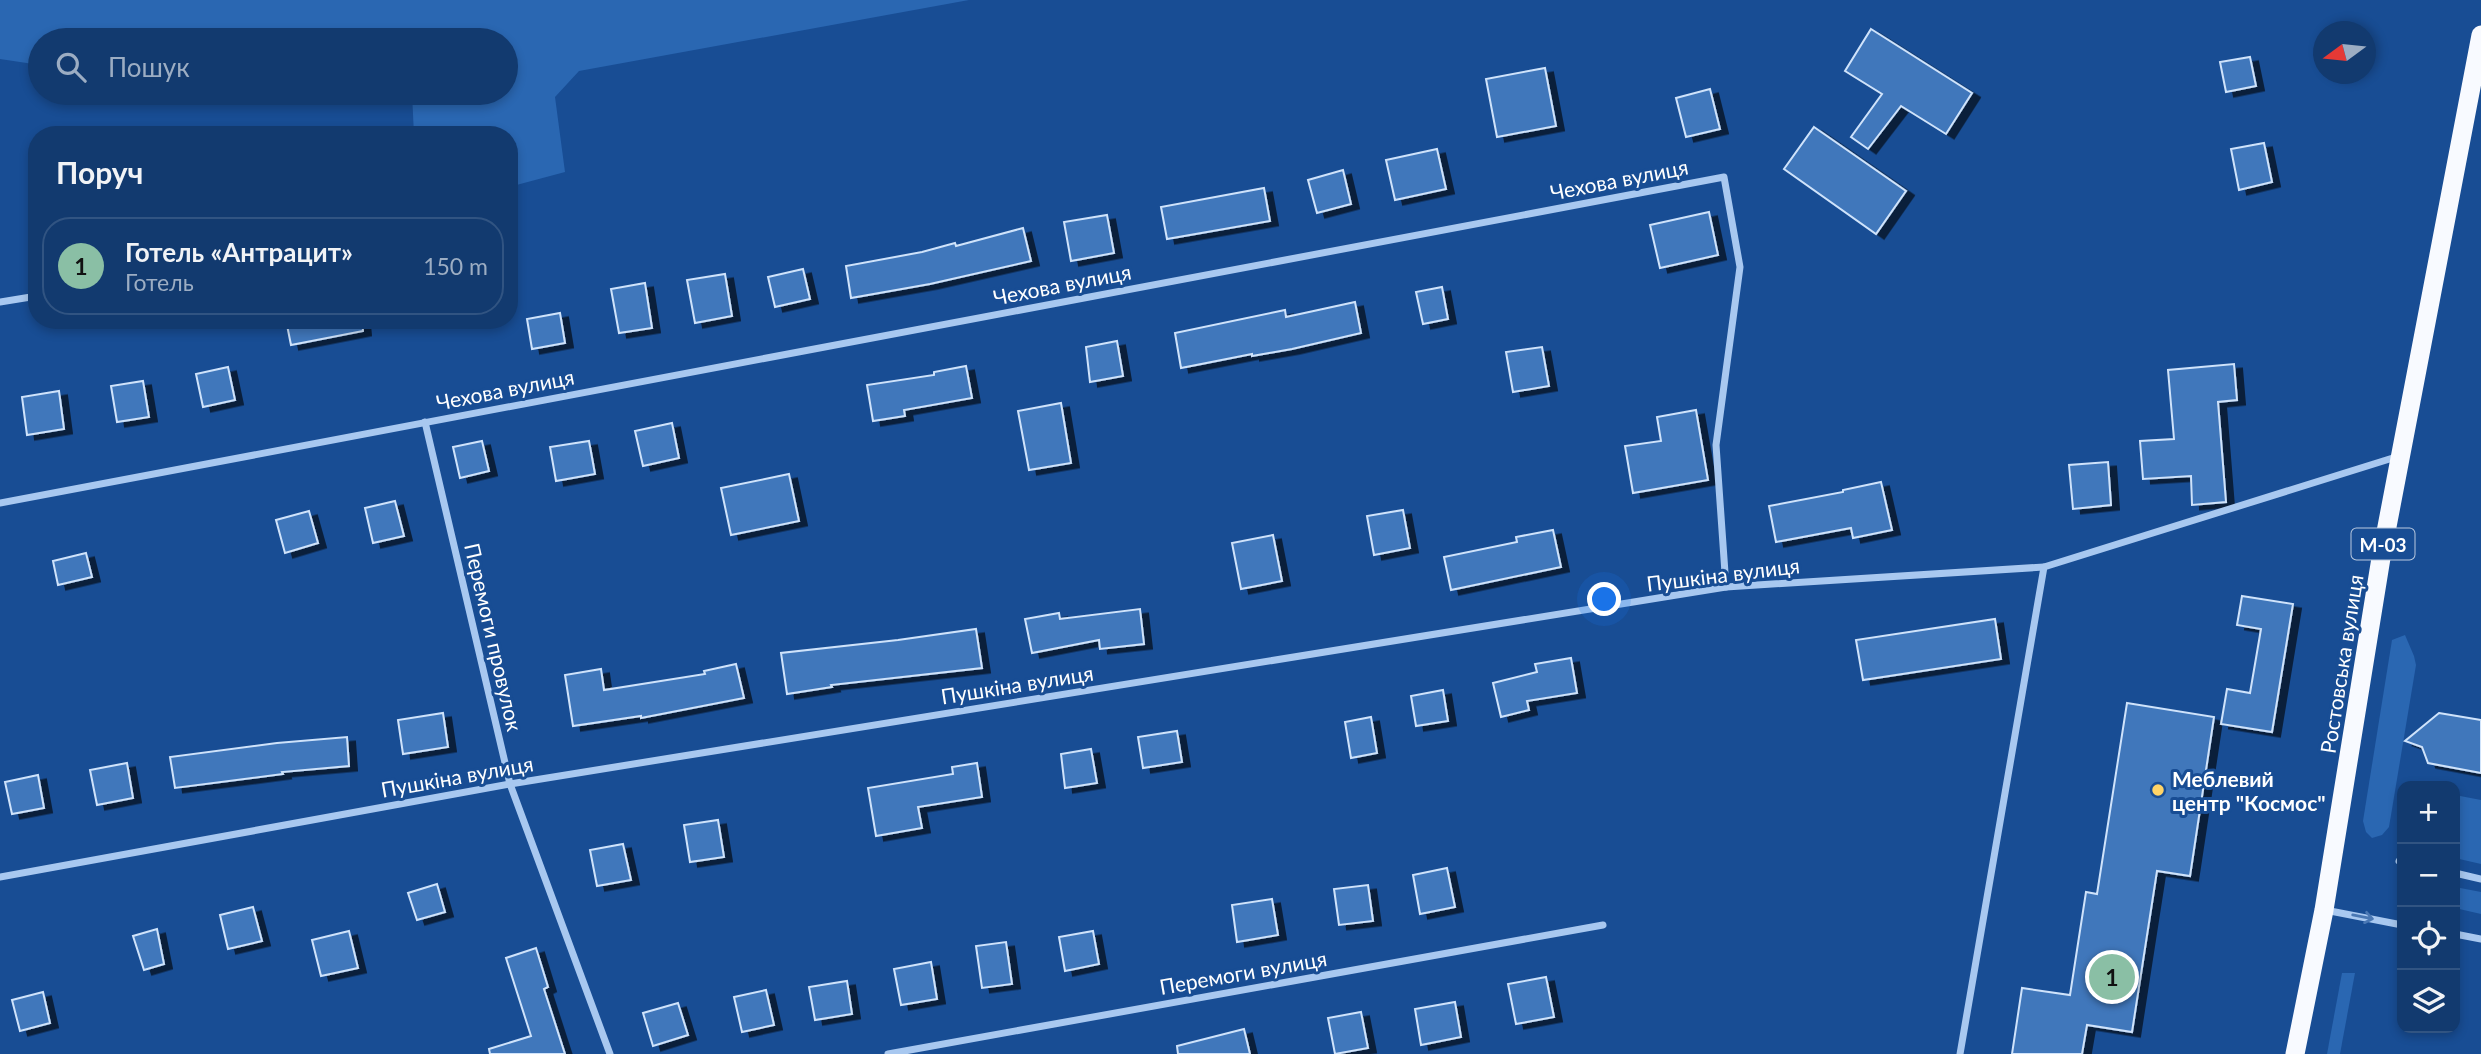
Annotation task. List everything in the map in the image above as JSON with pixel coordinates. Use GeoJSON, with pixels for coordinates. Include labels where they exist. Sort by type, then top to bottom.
{"type":"FeatureCollection","features":[{"type":"Feature","properties":{"kind":"highway","name":"Ростовська вулиця"},"geometry":{"type":"LineString","coordinates":[[2295,1054],[2324,910],[2381,558],[2481,35]]}},
{"type":"Feature","properties":{"kind":"street","name":"Чехова вулиця"},"geometry":{"type":"LineString","coordinates":[[0,503],[1724,177],[1740,267],[1716,445],[1726,587]]}},
{"type":"Feature","properties":{"kind":"street"},"geometry":{"type":"LineString","coordinates":[[0,302],[28,297]]}},
{"type":"Feature","properties":{"kind":"street","name":"Перемоги провулок"},"geometry":{"type":"LineString","coordinates":[[425,422],[510,784],[610,1054]]}},
{"type":"Feature","properties":{"kind":"street","name":"Пушкіна вулиця"},"geometry":{"type":"LineString","coordinates":[[0,877],[510,784],[1726,587],[2044,567],[2400,455]]}},
{"type":"Feature","properties":{"kind":"street"},"geometry":{"type":"LineString","coordinates":[[1960,1054],[2044,567]]}},
{"type":"Feature","properties":{"kind":"street"},"geometry":{"type":"LineString","coordinates":[[2460,874],[2481,879]]}},
{"type":"Feature","properties":{"kind":"street"},"geometry":{"type":"LineString","coordinates":[[2324,910],[2397,924]]}},
{"type":"Feature","properties":{"kind":"street","name":"Перемоги вулиця"},"geometry":{"type":"LineString","coordinates":[[888,1054],[1603,925]]}},
{"type":"Feature","properties":{"kind":"street"},"geometry":{"type":"LineString","coordinates":[[2460,935],[2481,939]]}},
{"type":"Feature","properties":{"kind":"shaded area"},"geometry":{"type":"Polygon","coordinates":[[[0,0],[969,0],[579,71],[555,97],[565,172],[518,185],[518,126],[414,126],[413,105],[518,105],[518,28],[28,28],[28,63],[0,59],[0,0]]]}},
{"type":"Feature","properties":{"kind":"shaded area"},"geometry":{"type":"Polygon","coordinates":[[[2405,635],[2416,665],[2389,827],[2382,835],[2372,838],[2366,832],[2363,821],[2392,640],[2405,635]]]}},
{"type":"Feature","properties":{"kind":"shaded area"},"geometry":{"type":"Polygon","coordinates":[[[2460,796],[2481,800],[2481,864],[2460,859],[2460,796]]]}},
{"type":"Feature","properties":{"kind":"shaded area"},"geometry":{"type":"Polygon","coordinates":[[[2460,888],[2481,892],[2481,914],[2460,909],[2460,888]]]}},
{"type":"Feature","properties":{"kind":"shaded area"},"geometry":{"type":"Polygon","coordinates":[[[2342,973],[2355,973],[2340,1054],[2327,1054],[2342,973]]]}},
{"type":"Feature","properties":{"kind":"building"},"geometry":{"type":"Polygon","coordinates":[[[1871,29],[1972,93],[1946,134],[1901,106],[1868,149],[1851,137],[1882,94],[1845,71],[1871,29]]]}},
{"type":"Feature","properties":{"kind":"building"},"geometry":{"type":"Polygon","coordinates":[[[2250,57],[2256,86],[2226,92],[2220,62],[2250,57]]]}},
{"type":"Feature","properties":{"kind":"building"},"geometry":{"type":"Polygon","coordinates":[[[1545,68],[1556,126],[1497,137],[1486,79],[1545,68]]]}},
{"type":"Feature","properties":{"kind":"building"},"geometry":{"type":"Polygon","coordinates":[[[1710,89],[1720,129],[1686,137],[1676,98],[1710,89]]]}},
{"type":"Feature","properties":{"kind":"building"},"geometry":{"type":"Polygon","coordinates":[[[1814,127],[1906,191],[1876,234],[1784,169],[1814,127]]]}},
{"type":"Feature","properties":{"kind":"building"},"geometry":{"type":"Polygon","coordinates":[[[2264,143],[2272,182],[2239,190],[2231,149],[2264,143]]]}},
{"type":"Feature","properties":{"kind":"building"},"geometry":{"type":"Polygon","coordinates":[[[1437,149],[1446,189],[1395,200],[1386,160],[1437,149]]]}},
{"type":"Feature","properties":{"kind":"building"},"geometry":{"type":"Polygon","coordinates":[[[1343,170],[1351,204],[1317,213],[1308,180],[1343,170]]]}},
{"type":"Feature","properties":{"kind":"building"},"geometry":{"type":"Polygon","coordinates":[[[1264,188],[1270,221],[1167,239],[1161,207],[1264,188]]]}},
{"type":"Feature","properties":{"kind":"building"},"geometry":{"type":"Polygon","coordinates":[[[1709,212],[1718,255],[1660,268],[1650,225],[1709,212]]]}},
{"type":"Feature","properties":{"kind":"building"},"geometry":{"type":"Polygon","coordinates":[[[1107,215],[1114,253],[1071,261],[1064,222],[1107,215]]]}},
{"type":"Feature","properties":{"kind":"building"},"geometry":{"type":"Polygon","coordinates":[[[1023,228],[1031,261],[930,284],[851,298],[846,266],[955,243],[956,246],[1023,228]]]}},
{"type":"Feature","properties":{"kind":"building"},"geometry":{"type":"Polygon","coordinates":[[[803,269],[810,299],[775,307],[768,277],[803,269]]]}},
{"type":"Feature","properties":{"kind":"building"},"geometry":{"type":"Polygon","coordinates":[[[725,274],[732,316],[695,323],[687,280],[725,274]]]}},
{"type":"Feature","properties":{"kind":"building"},"geometry":{"type":"Polygon","coordinates":[[[645,283],[652,328],[619,333],[611,289],[645,283]]]}},
{"type":"Feature","properties":{"kind":"building"},"geometry":{"type":"Polygon","coordinates":[[[1442,287],[1448,319],[1423,324],[1416,292],[1442,287]]]}},
{"type":"Feature","properties":{"kind":"building"},"geometry":{"type":"Polygon","coordinates":[[[1355,302],[1361,333],[1292,349],[1181,368],[1175,333],[1285,310],[1286,317],[1355,302]]]}},
{"type":"Feature","properties":{"kind":"building"},"geometry":{"type":"Polygon","coordinates":[[[560,313],[565,343],[532,349],[527,319],[560,313]]]}},
{"type":"Feature","properties":{"kind":"building"},"geometry":{"type":"Polygon","coordinates":[[[288,329],[363,329],[363,331],[291,345],[288,329]]]}},
{"type":"Feature","properties":{"kind":"building"},"geometry":{"type":"Polygon","coordinates":[[[1117,341],[1123,376],[1090,382],[1086,347],[1117,341]]]}},
{"type":"Feature","properties":{"kind":"building"},"geometry":{"type":"Polygon","coordinates":[[[1542,347],[1549,386],[1513,392],[1506,352],[1542,347]]]}},
{"type":"Feature","properties":{"kind":"building"},"geometry":{"type":"Polygon","coordinates":[[[2234,364],[2237,400],[2218,402],[2226,502],[2192,505],[2191,476],[2143,479],[2140,441],[2174,439],[2168,370],[2234,364]]]}},
{"type":"Feature","properties":{"kind":"building"},"geometry":{"type":"Polygon","coordinates":[[[966,366],[972,398],[904,410],[905,416],[873,421],[867,385],[934,375],[934,372],[966,366]]]}},
{"type":"Feature","properties":{"kind":"building"},"geometry":{"type":"Polygon","coordinates":[[[228,367],[235,400],[203,407],[196,374],[228,367]]]}},
{"type":"Feature","properties":{"kind":"building"},"geometry":{"type":"Polygon","coordinates":[[[143,381],[149,417],[117,422],[111,386],[143,381]]]}},
{"type":"Feature","properties":{"kind":"building"},"geometry":{"type":"Polygon","coordinates":[[[59,391],[64,429],[27,435],[22,397],[59,391]]]}},
{"type":"Feature","properties":{"kind":"building"},"geometry":{"type":"Polygon","coordinates":[[[1061,403],[1071,463],[1029,470],[1018,411],[1061,403]]]}},
{"type":"Feature","properties":{"kind":"building"},"geometry":{"type":"Polygon","coordinates":[[[1696,410],[1708,480],[1633,493],[1625,446],[1661,441],[1657,417],[1696,410]]]}},
{"type":"Feature","properties":{"kind":"building"},"geometry":{"type":"Polygon","coordinates":[[[672,423],[679,458],[643,466],[635,431],[672,423]]]}},
{"type":"Feature","properties":{"kind":"building"},"geometry":{"type":"Polygon","coordinates":[[[482,441],[489,471],[460,478],[453,447],[482,441]]]}},
{"type":"Feature","properties":{"kind":"building"},"geometry":{"type":"Polygon","coordinates":[[[589,441],[595,474],[556,481],[550,447],[589,441]]]}},
{"type":"Feature","properties":{"kind":"building"},"geometry":{"type":"Polygon","coordinates":[[[2108,462],[2111,505],[2073,509],[2069,465],[2108,462]]]}},
{"type":"Feature","properties":{"kind":"building"},"geometry":{"type":"Polygon","coordinates":[[[789,474],[799,521],[731,535],[721,488],[789,474]]]}},
{"type":"Feature","properties":{"kind":"building"},"geometry":{"type":"Polygon","coordinates":[[[1881,482],[1892,530],[1853,538],[1851,528],[1776,542],[1769,506],[1881,482]]]}},
{"type":"Feature","properties":{"kind":"building"},"geometry":{"type":"Polygon","coordinates":[[[395,501],[404,536],[373,543],[365,508],[395,501]]]}},
{"type":"Feature","properties":{"kind":"building"},"geometry":{"type":"Polygon","coordinates":[[[1403,510],[1410,548],[1374,555],[1367,516],[1403,510]]]}},
{"type":"Feature","properties":{"kind":"building"},"geometry":{"type":"Polygon","coordinates":[[[309,511],[318,543],[285,553],[276,520],[309,511]]]}},
{"type":"Feature","properties":{"kind":"building"},"geometry":{"type":"Polygon","coordinates":[[[1553,530],[1561,567],[1451,590],[1444,557],[1517,542],[1516,537],[1553,530]]]}},
{"type":"Feature","properties":{"kind":"building"},"geometry":{"type":"Polygon","coordinates":[[[1273,535],[1282,581],[1241,589],[1232,543],[1273,535]]]}},
{"type":"Feature","properties":{"kind":"building"},"geometry":{"type":"Polygon","coordinates":[[[86,553],[92,577],[58,585],[53,561],[86,553]]]}},
{"type":"Feature","properties":{"kind":"building"},"geometry":{"type":"Polygon","coordinates":[[[2242,596],[2293,604],[2272,732],[2221,724],[2227,689],[2250,693],[2261,629],[2237,625],[2242,596]]]}},
{"type":"Feature","properties":{"kind":"building"},"geometry":{"type":"Polygon","coordinates":[[[1140,609],[1144,644],[1100,649],[1099,640],[1032,653],[1025,619],[1059,613],[1060,619],[1140,609]]]}},
{"type":"Feature","properties":{"kind":"building"},"geometry":{"type":"Polygon","coordinates":[[[1995,619],[2001,659],[1863,680],[1856,640],[1995,619]]]}},
{"type":"Feature","properties":{"kind":"building"},"geometry":{"type":"Polygon","coordinates":[[[976,629],[982,668],[831,685],[832,687],[787,694],[781,653],[976,629]]]}},
{"type":"Feature","properties":{"kind":"building"},"geometry":{"type":"Polygon","coordinates":[[[1571,658],[1577,693],[1527,701],[1529,710],[1501,717],[1493,683],[1537,672],[1535,664],[1571,658]]]}},
{"type":"Feature","properties":{"kind":"building"},"geometry":{"type":"Polygon","coordinates":[[[736,664],[744,698],[641,718],[573,726],[565,675],[601,669],[604,690],[705,674],[704,671],[736,664]]]}},
{"type":"Feature","properties":{"kind":"building"},"geometry":{"type":"Polygon","coordinates":[[[1443,690],[1448,721],[1416,726],[1411,696],[1443,690]]]}},
{"type":"Feature","properties":{"kind":"building"},"geometry":{"type":"Polygon","coordinates":[[[2127,703],[2214,717],[2190,876],[2157,871],[2132,1032],[2087,1025],[2082,1054],[2012,1054],[2022,988],[2070,995],[2086,892],[2097,894],[2127,703]]]}},
{"type":"Feature","properties":{"kind":"building"},"geometry":{"type":"Polygon","coordinates":[[[443,713],[448,747],[403,754],[398,720],[443,713]]]}},
{"type":"Feature","properties":{"kind":"building"},"geometry":{"type":"Polygon","coordinates":[[[2439,713],[2481,720],[2481,773],[2428,763],[2422,747],[2405,741],[2439,713]]]}},
{"type":"Feature","properties":{"kind":"building"},"geometry":{"type":"Polygon","coordinates":[[[1371,717],[1377,753],[1351,758],[1345,722],[1371,717]]]}},
{"type":"Feature","properties":{"kind":"building"},"geometry":{"type":"Polygon","coordinates":[[[1177,731],[1182,762],[1143,768],[1138,737],[1177,731]]]}},
{"type":"Feature","properties":{"kind":"building"},"geometry":{"type":"Polygon","coordinates":[[[347,737],[349,766],[282,772],[283,774],[175,788],[170,757],[347,737]]]}},
{"type":"Feature","properties":{"kind":"building"},"geometry":{"type":"Polygon","coordinates":[[[1091,749],[1097,783],[1065,788],[1061,754],[1091,749]]]}},
{"type":"Feature","properties":{"kind":"building"},"geometry":{"type":"Polygon","coordinates":[[[127,763],[133,798],[97,805],[90,770],[127,763]]]}},
{"type":"Feature","properties":{"kind":"building"},"geometry":{"type":"Polygon","coordinates":[[[977,763],[982,797],[918,807],[922,828],[876,836],[868,788],[953,774],[952,767],[977,763]]]}},
{"type":"Feature","properties":{"kind":"building"},"geometry":{"type":"Polygon","coordinates":[[[38,775],[44,808],[12,814],[5,782],[38,775]]]}},
{"type":"Feature","properties":{"kind":"building"},"geometry":{"type":"Polygon","coordinates":[[[718,820],[724,857],[690,862],[684,825],[718,820]]]}},
{"type":"Feature","properties":{"kind":"building"},"geometry":{"type":"Polygon","coordinates":[[[623,844],[631,880],[597,886],[590,850],[623,844]]]}},
{"type":"Feature","properties":{"kind":"building"},"geometry":{"type":"Polygon","coordinates":[[[1447,868],[1455,907],[1420,914],[1413,875],[1447,868]]]}},
{"type":"Feature","properties":{"kind":"building"},"geometry":{"type":"Polygon","coordinates":[[[437,884],[445,912],[417,920],[408,893],[437,884]]]}},
{"type":"Feature","properties":{"kind":"building"},"geometry":{"type":"Polygon","coordinates":[[[1368,885],[1373,921],[1339,925],[1334,889],[1368,885]]]}},
{"type":"Feature","properties":{"kind":"building"},"geometry":{"type":"Polygon","coordinates":[[[1272,899],[1278,935],[1237,942],[1232,905],[1272,899]]]}},
{"type":"Feature","properties":{"kind":"building"},"geometry":{"type":"Polygon","coordinates":[[[253,907],[262,941],[228,949],[220,915],[253,907]]]}},
{"type":"Feature","properties":{"kind":"building"},"geometry":{"type":"Polygon","coordinates":[[[157,929],[164,964],[144,970],[133,936],[157,929]]]}},
{"type":"Feature","properties":{"kind":"building"},"geometry":{"type":"Polygon","coordinates":[[[349,931],[358,968],[321,976],[312,940],[349,931]]]}},
{"type":"Feature","properties":{"kind":"building"},"geometry":{"type":"Polygon","coordinates":[[[1093,931],[1099,964],[1065,971],[1059,937],[1093,931]]]}},
{"type":"Feature","properties":{"kind":"building"},"geometry":{"type":"Polygon","coordinates":[[[1006,942],[1012,984],[982,988],[976,946],[1006,942]]]}},
{"type":"Feature","properties":{"kind":"building"},"geometry":{"type":"Polygon","coordinates":[[[536,948],[548,987],[544,989],[565,1054],[490,1054],[489,1049],[531,1036],[506,958],[536,948]]]}},
{"type":"Feature","properties":{"kind":"building"},"geometry":{"type":"Polygon","coordinates":[[[931,962],[937,999],[901,1005],[894,969],[931,962]]]}},
{"type":"Feature","properties":{"kind":"building"},"geometry":{"type":"Polygon","coordinates":[[[1546,977],[1554,1017],[1516,1024],[1508,984],[1546,977]]]}},
{"type":"Feature","properties":{"kind":"building"},"geometry":{"type":"Polygon","coordinates":[[[847,981],[852,1014],[815,1020],[809,987],[847,981]]]}},
{"type":"Feature","properties":{"kind":"building"},"geometry":{"type":"Polygon","coordinates":[[[766,990],[774,1025],[742,1032],[734,997],[766,990]]]}},
{"type":"Feature","properties":{"kind":"building"},"geometry":{"type":"Polygon","coordinates":[[[43,992],[50,1023],[20,1031],[12,1000],[43,992]]]}},
{"type":"Feature","properties":{"kind":"building"},"geometry":{"type":"Polygon","coordinates":[[[1455,1002],[1461,1037],[1421,1045],[1415,1009],[1455,1002]]]}},
{"type":"Feature","properties":{"kind":"building"},"geometry":{"type":"Polygon","coordinates":[[[678,1003],[688,1035],[653,1046],[643,1013],[678,1003]]]}},
{"type":"Feature","properties":{"kind":"building"},"geometry":{"type":"Polygon","coordinates":[[[1361,1012],[1368,1048],[1335,1054],[1328,1018],[1361,1012]]]}},
{"type":"Feature","properties":{"kind":"building"},"geometry":{"type":"Polygon","coordinates":[[[1244,1029],[1250,1054],[1178,1054],[1177,1046],[1244,1029]]]}},
{"type":"Feature","properties":{"kind":"place","name":"Меблевий центр \"Космос\""},"geometry":{"type":"Point","coordinates":[2158,790]}},
{"type":"Feature","properties":{"kind":"place","name":"Готель «Антрацит»"},"geometry":{"type":"Point","coordinates":[2112,977]}}]}
